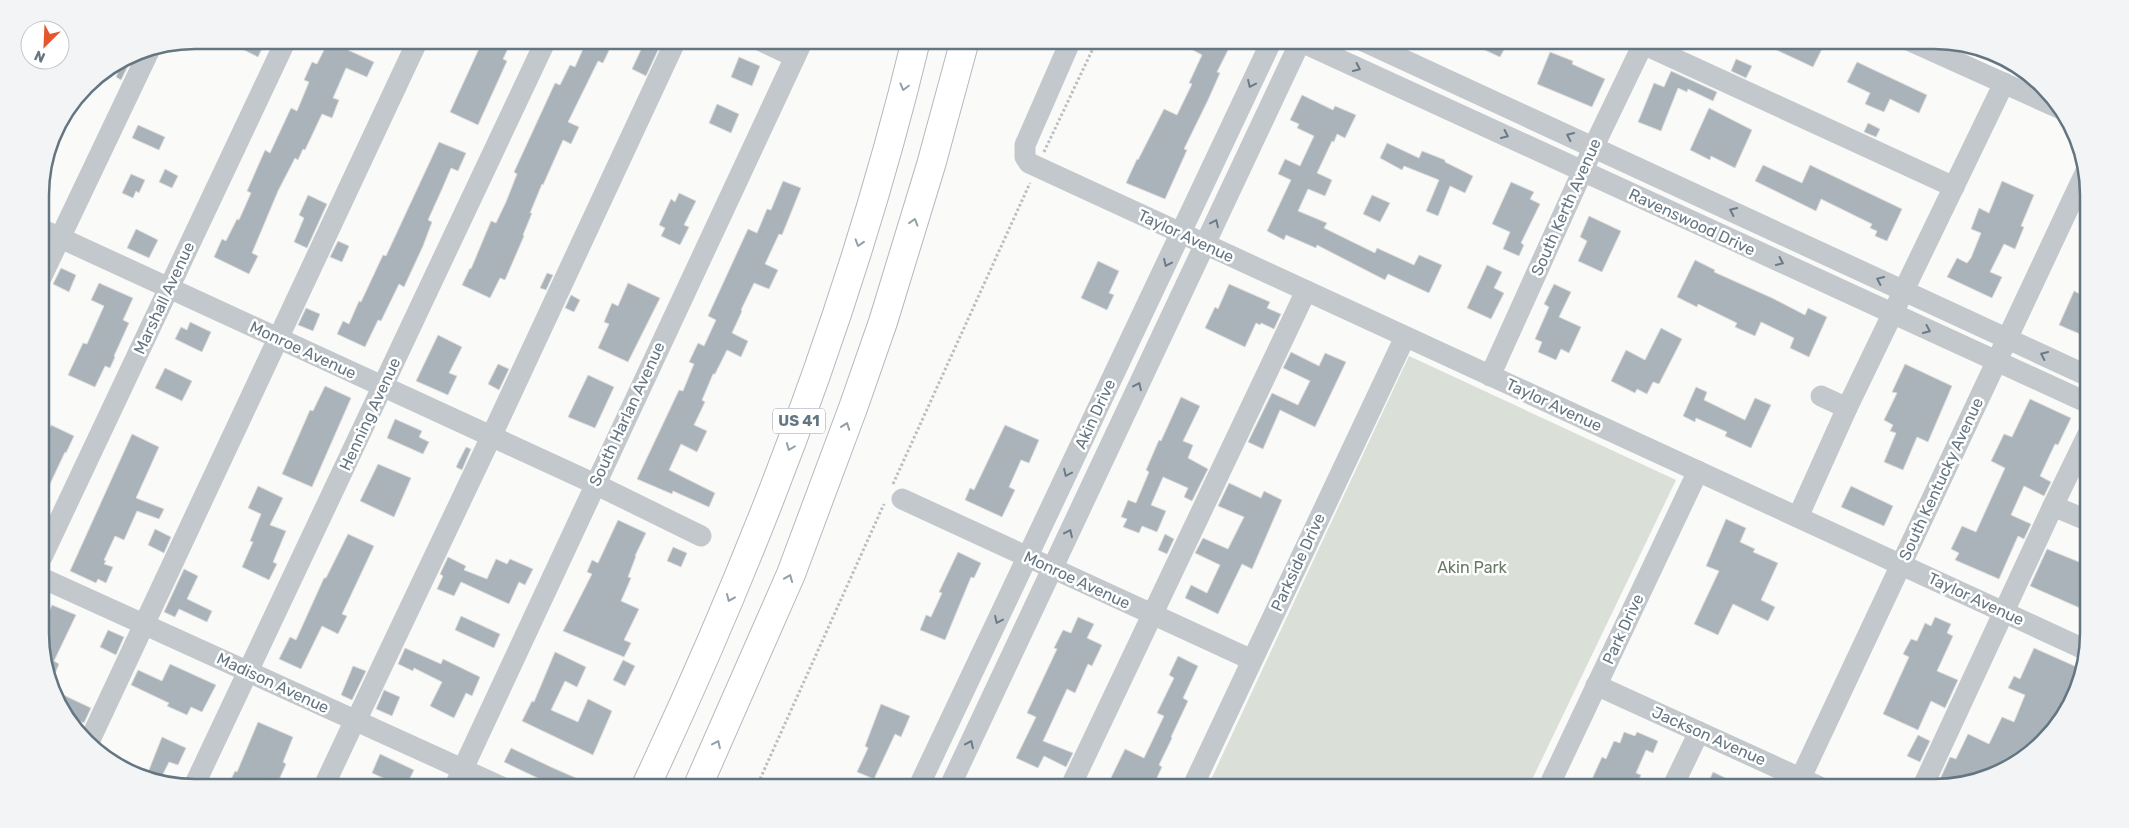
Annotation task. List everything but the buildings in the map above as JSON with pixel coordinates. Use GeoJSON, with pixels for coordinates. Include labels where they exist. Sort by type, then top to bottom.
{"type":"FeatureCollection","features":[{"type":"Feature","properties":{"kind":"highway","name":"US 41"},"geometry":{"type":"LineString","coordinates":[[649,779],[714,637],[749,553],[802,414],[848,281],[888,146],[914,49]]}},
{"type":"Feature","properties":{"kind":"highway","name":"US 41"},"geometry":{"type":"LineString","coordinates":[[701,779],[791,574],[853,408],[883,322],[931,165],[963,49]]}},
{"type":"Feature","properties":{"kind":"street","name":"Marshall Avenue"},"geometry":{"type":"LineString","coordinates":[[49,542],[282,49]]}},
{"type":"Feature","properties":{"kind":"street"},"geometry":{"type":"LineString","coordinates":[[92,736],[414,49]]}},
{"type":"Feature","properties":{"kind":"street","name":"Henning Avenue"},"geometry":{"type":"LineString","coordinates":[[197,779],[542,49]]}},
{"type":"Feature","properties":{"kind":"street"},"geometry":{"type":"LineString","coordinates":[[327,779],[492,437],[672,49]]}},
{"type":"Feature","properties":{"kind":"street","name":"South Harlan Avenue"},"geometry":{"type":"LineString","coordinates":[[458,779],[799,49]]}},
{"type":"Feature","properties":{"kind":"street"},"geometry":{"type":"LineString","coordinates":[[1034,156],[1025,145],[1067,49]]}},
{"type":"Feature","properties":{"kind":"street","name":"Akin Drive"},"geometry":{"type":"LineString","coordinates":[[922,779],[1268,49]]}},
{"type":"Feature","properties":{"kind":"street","name":"Akin Drive"},"geometry":{"type":"LineString","coordinates":[[953,779],[1295,49]]}},
{"type":"Feature","properties":{"kind":"street","name":"Ravenswood Drive"},"geometry":{"type":"LineString","coordinates":[[1319,49],[1893,315],[1997,360],[2080,399]]}},
{"type":"Feature","properties":{"kind":"street","name":"Ravenswood Drive"},"geometry":{"type":"LineString","coordinates":[[1381,49],[1904,291],[1949,310],[2080,372]]}},
{"type":"Feature","properties":{"kind":"street","name":"South Kerth Avenue"},"geometry":{"type":"LineString","coordinates":[[1490,376],[1637,49]]}},
{"type":"Feature","properties":{"kind":"street"},"geometry":{"type":"LineString","coordinates":[[1658,49],[1954,186]]}},
{"type":"Feature","properties":{"kind":"street"},"geometry":{"type":"LineString","coordinates":[[1928,49],[2048,103]]}},
{"type":"Feature","properties":{"kind":"street"},"geometry":{"type":"LineString","coordinates":[[50,233],[145,58]]}},
{"type":"Feature","properties":{"kind":"street"},"geometry":{"type":"LineString","coordinates":[[1798,517],[1847,408],[2004,84]]}},
{"type":"Feature","properties":{"kind":"street","name":"Taylor Avenue"},"geometry":{"type":"LineString","coordinates":[[1034,156],[1033,165],[2079,647]]}},
{"type":"Feature","properties":{"kind":"street","name":"South Kentucky Avenue"},"geometry":{"type":"LineString","coordinates":[[1800,779],[2079,185]]}},
{"type":"Feature","properties":{"kind":"street","name":"Monroe Avenue"},"geometry":{"type":"LineString","coordinates":[[50,233],[595,484],[701,536]]}},
{"type":"Feature","properties":{"kind":"street"},"geometry":{"type":"LineString","coordinates":[[1074,779],[1306,291]]}},
{"type":"Feature","properties":{"kind":"street","name":"Parkside Drive"},"geometry":{"type":"LineString","coordinates":[[1196,779],[1405,337]]}},
{"type":"Feature","properties":{"kind":"street"},"geometry":{"type":"LineString","coordinates":[[1821,396],[1847,408]]}},
{"type":"Feature","properties":{"kind":"street"},"geometry":{"type":"LineString","coordinates":[[1926,779],[2080,450]]}},
{"type":"Feature","properties":{"kind":"street","name":"Park Drive"},"geometry":{"type":"LineString","coordinates":[[1552,779],[1698,471]]}},
{"type":"Feature","properties":{"kind":"street","name":"Monroe Avenue"},"geometry":{"type":"LineString","coordinates":[[902,500],[1252,660]]}},
{"type":"Feature","properties":{"kind":"street"},"geometry":{"type":"LineString","coordinates":[[2053,506],[2080,517]]}},
{"type":"Feature","properties":{"kind":"street","name":"Madison Avenue"},"geometry":{"type":"LineString","coordinates":[[49,581],[484,779]]}},
{"type":"Feature","properties":{"kind":"street","name":"Jackson Avenue"},"geometry":{"type":"LineString","coordinates":[[1596,685],[1699,732],[1790,779]]}},
{"type":"Feature","properties":{"kind":"street"},"geometry":{"type":"LineString","coordinates":[[1676,779],[1699,732]]}},
{"type":"Feature","properties":{"kind":"path"},"geometry":{"type":"LineString","coordinates":[[1034,156],[1092,49]]}},
{"type":"Feature","properties":{"kind":"green space","name":"Akin Park"},"geometry":{"type":"Polygon","coordinates":[[[1409,356],[1676,480],[1532,779],[1211,779],[1409,356]]]}}]}
